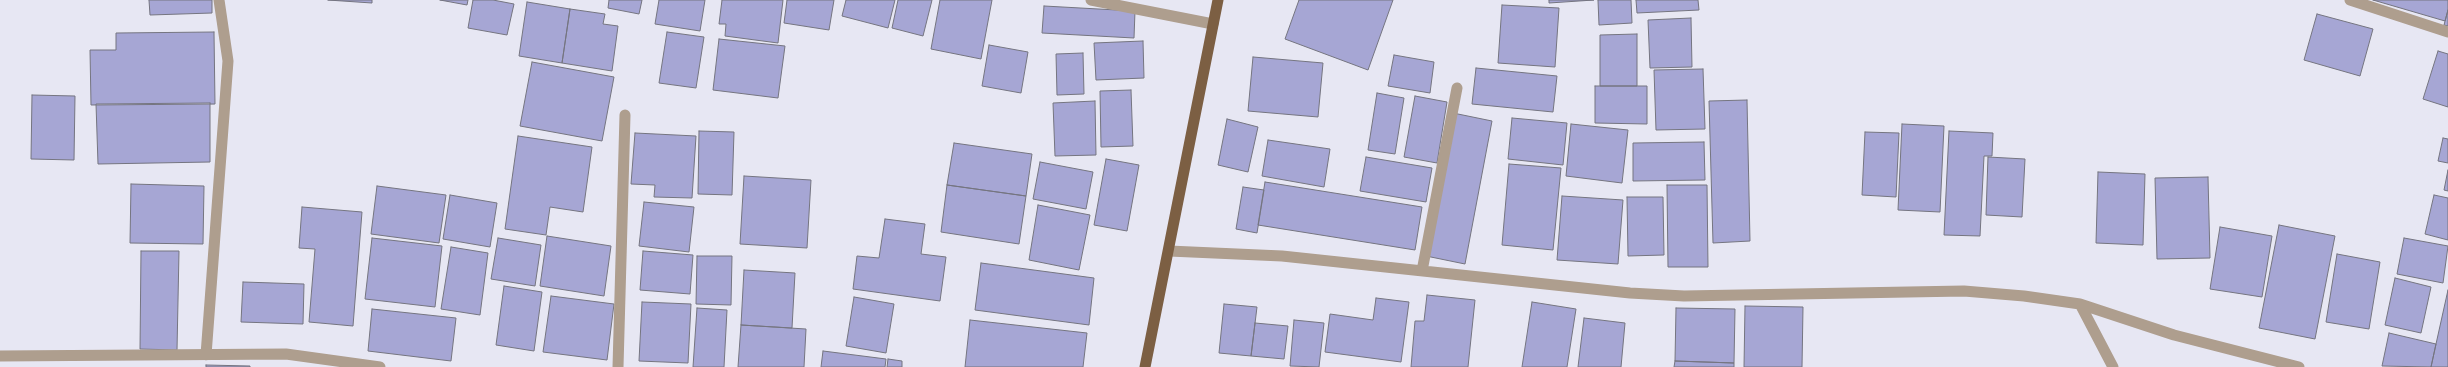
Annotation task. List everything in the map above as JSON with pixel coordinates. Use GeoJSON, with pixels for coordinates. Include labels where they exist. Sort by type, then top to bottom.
{"type":"FeatureCollection","features":[{"type":"Feature","properties":{"kind":"main road"},"geometry":{"type":"LineString","coordinates":[[1146,367],[1218,0]]}},
{"type":"Feature","properties":{"kind":"street"},"geometry":{"type":"LineString","coordinates":[[206,355],[228,61],[219,0]]}},
{"type":"Feature","properties":{"kind":"street"},"geometry":{"type":"LineString","coordinates":[[1091,0],[1213,24]]}},
{"type":"Feature","properties":{"kind":"street"},"geometry":{"type":"LineString","coordinates":[[2350,0],[2448,32]]}},
{"type":"Feature","properties":{"kind":"street"},"geometry":{"type":"LineString","coordinates":[[1422,271],[1457,88]]}},
{"type":"Feature","properties":{"kind":"street"},"geometry":{"type":"LineString","coordinates":[[618,367],[625,115]]}},
{"type":"Feature","properties":{"kind":"street"},"geometry":{"type":"LineString","coordinates":[[1169,251],[1282,256],[1630,293],[1684,296],[1964,291],[2024,296],[2080,304],[2174,335],[2299,367]]}},
{"type":"Feature","properties":{"kind":"street"},"geometry":{"type":"LineString","coordinates":[[2080,304],[2113,367]]}},
{"type":"Feature","properties":{"kind":"street"},"geometry":{"type":"LineString","coordinates":[[0,356],[286,354],[380,367]]}},
{"type":"Feature","properties":{"kind":"building"},"geometry":{"type":"Polygon","coordinates":[[[149,0],[212,0],[212,13],[150,15],[149,0]]]}},
{"type":"Feature","properties":{"kind":"building"},"geometry":{"type":"Polygon","coordinates":[[[328,0],[372,0],[372,3],[328,0]]]}},
{"type":"Feature","properties":{"kind":"building"},"geometry":{"type":"Polygon","coordinates":[[[440,0],[468,0],[467,5],[440,0]]]}},
{"type":"Feature","properties":{"kind":"building"},"geometry":{"type":"Polygon","coordinates":[[[473,0],[493,0],[514,4],[507,35],[468,28],[473,0]]]}},
{"type":"Feature","properties":{"kind":"building"},"geometry":{"type":"Polygon","coordinates":[[[609,0],[642,0],[639,14],[608,8],[609,0]]]}},
{"type":"Feature","properties":{"kind":"building"},"geometry":{"type":"Polygon","coordinates":[[[659,0],[705,0],[700,31],[655,24],[659,0]]]}},
{"type":"Feature","properties":{"kind":"building"},"geometry":{"type":"Polygon","coordinates":[[[722,0],[783,0],[778,43],[725,36],[726,24],[719,24],[722,0]]]}},
{"type":"Feature","properties":{"kind":"building"},"geometry":{"type":"Polygon","coordinates":[[[787,0],[834,0],[829,30],[784,23],[787,0]]]}},
{"type":"Feature","properties":{"kind":"building"},"geometry":{"type":"Polygon","coordinates":[[[846,0],[895,0],[888,28],[842,16],[846,0]]]}},
{"type":"Feature","properties":{"kind":"building"},"geometry":{"type":"Polygon","coordinates":[[[898,0],[932,0],[923,36],[892,28],[898,0]]]}},
{"type":"Feature","properties":{"kind":"building"},"geometry":{"type":"Polygon","coordinates":[[[940,0],[992,0],[981,59],[931,49],[940,0]]]}},
{"type":"Feature","properties":{"kind":"building"},"geometry":{"type":"Polygon","coordinates":[[[1299,0],[1393,0],[1368,70],[1285,39],[1299,0]]]}},
{"type":"Feature","properties":{"kind":"building"},"geometry":{"type":"Polygon","coordinates":[[[1549,0],[1594,0],[1549,3],[1549,0]]]}},
{"type":"Feature","properties":{"kind":"building"},"geometry":{"type":"Polygon","coordinates":[[[1598,0],[1631,0],[1632,23],[1599,25],[1598,0]]]}},
{"type":"Feature","properties":{"kind":"building"},"geometry":{"type":"Polygon","coordinates":[[[1636,0],[1698,0],[1699,10],[1637,13],[1636,0]]]}},
{"type":"Feature","properties":{"kind":"building"},"geometry":{"type":"Polygon","coordinates":[[[2373,0],[2448,0],[2448,10],[2445,21],[2373,0]]]}},
{"type":"Feature","properties":{"kind":"building"},"geometry":{"type":"Polygon","coordinates":[[[527,2],[570,9],[562,63],[519,56],[527,2]]]}},
{"type":"Feature","properties":{"kind":"building"},"geometry":{"type":"Polygon","coordinates":[[[1502,5],[1559,8],[1555,67],[1498,63],[1502,5]]]}},
{"type":"Feature","properties":{"kind":"building"},"geometry":{"type":"Polygon","coordinates":[[[1044,6],[1135,11],[1134,38],[1042,33],[1044,6]]]}},
{"type":"Feature","properties":{"kind":"building"},"geometry":{"type":"Polygon","coordinates":[[[570,9],[605,14],[603,24],[618,26],[612,71],[562,63],[570,9]]]}},
{"type":"Feature","properties":{"kind":"building"},"geometry":{"type":"Polygon","coordinates":[[[2448,10],[2448,26],[2444,25],[2448,10]]]}},
{"type":"Feature","properties":{"kind":"building"},"geometry":{"type":"Polygon","coordinates":[[[2317,14],[2373,29],[2360,76],[2304,60],[2317,14]]]}},
{"type":"Feature","properties":{"kind":"building"},"geometry":{"type":"Polygon","coordinates":[[[1691,18],[1692,67],[1650,68],[1648,20],[1691,18]]]}},
{"type":"Feature","properties":{"kind":"building"},"geometry":{"type":"Polygon","coordinates":[[[214,32],[215,104],[91,105],[90,50],[116,50],[116,33],[214,32]]]}},
{"type":"Feature","properties":{"kind":"building"},"geometry":{"type":"Polygon","coordinates":[[[667,32],[704,37],[696,88],[659,83],[667,32]]]}},
{"type":"Feature","properties":{"kind":"building"},"geometry":{"type":"Polygon","coordinates":[[[1637,34],[1637,86],[1600,86],[1600,35],[1637,34]]]}},
{"type":"Feature","properties":{"kind":"building"},"geometry":{"type":"Polygon","coordinates":[[[719,39],[785,46],[778,98],[713,90],[719,39]]]}},
{"type":"Feature","properties":{"kind":"building"},"geometry":{"type":"Polygon","coordinates":[[[1143,41],[1144,78],[1096,80],[1094,43],[1143,41]]]}},
{"type":"Feature","properties":{"kind":"building"},"geometry":{"type":"Polygon","coordinates":[[[989,45],[1028,52],[1021,93],[982,86],[989,45]]]}},
{"type":"Feature","properties":{"kind":"building"},"geometry":{"type":"Polygon","coordinates":[[[2438,51],[2448,54],[2448,107],[2423,99],[2438,51]]]}},
{"type":"Feature","properties":{"kind":"building"},"geometry":{"type":"Polygon","coordinates":[[[1083,53],[1084,94],[1057,95],[1056,54],[1083,53]]]}},
{"type":"Feature","properties":{"kind":"building"},"geometry":{"type":"Polygon","coordinates":[[[1394,55],[1434,62],[1430,93],[1388,86],[1394,55]]]}},
{"type":"Feature","properties":{"kind":"building"},"geometry":{"type":"Polygon","coordinates":[[[1253,57],[1323,63],[1318,117],[1248,111],[1253,57]]]}},
{"type":"Feature","properties":{"kind":"building"},"geometry":{"type":"Polygon","coordinates":[[[532,62],[614,77],[602,141],[520,126],[532,62]]]}},
{"type":"Feature","properties":{"kind":"building"},"geometry":{"type":"Polygon","coordinates":[[[1476,68],[1557,76],[1553,112],[1472,104],[1476,68]]]}},
{"type":"Feature","properties":{"kind":"building"},"geometry":{"type":"Polygon","coordinates":[[[1703,69],[1705,129],[1656,130],[1654,70],[1703,69]]]}},
{"type":"Feature","properties":{"kind":"building"},"geometry":{"type":"Polygon","coordinates":[[[1595,86],[1647,86],[1647,124],[1595,123],[1595,86]]]}},
{"type":"Feature","properties":{"kind":"building"},"geometry":{"type":"Polygon","coordinates":[[[1131,90],[1133,146],[1101,147],[1100,91],[1131,90]]]}},
{"type":"Feature","properties":{"kind":"building"},"geometry":{"type":"Polygon","coordinates":[[[1377,93],[1404,98],[1395,154],[1368,150],[1377,93]]]}},
{"type":"Feature","properties":{"kind":"building"},"geometry":{"type":"Polygon","coordinates":[[[32,95],[75,96],[74,160],[31,159],[32,95]]]}},
{"type":"Feature","properties":{"kind":"building"},"geometry":{"type":"Polygon","coordinates":[[[1415,96],[1447,102],[1437,163],[1404,157],[1415,96]]]}},
{"type":"Feature","properties":{"kind":"building"},"geometry":{"type":"Polygon","coordinates":[[[1747,100],[1750,241],[1713,243],[1709,101],[1747,100]]]}},
{"type":"Feature","properties":{"kind":"building"},"geometry":{"type":"Polygon","coordinates":[[[1095,101],[1096,155],[1055,156],[1053,103],[1095,101]]]}},
{"type":"Feature","properties":{"kind":"building"},"geometry":{"type":"Polygon","coordinates":[[[210,103],[210,162],[98,164],[96,104],[210,103]]]}},
{"type":"Feature","properties":{"kind":"building"},"geometry":{"type":"Polygon","coordinates":[[[1453,113],[1492,121],[1465,264],[1426,256],[1453,113]]]}},
{"type":"Feature","properties":{"kind":"building"},"geometry":{"type":"Polygon","coordinates":[[[1512,118],[1567,123],[1563,165],[1508,159],[1512,118]]]}},
{"type":"Feature","properties":{"kind":"building"},"geometry":{"type":"Polygon","coordinates":[[[1227,119],[1258,127],[1248,172],[1218,165],[1227,119]]]}},
{"type":"Feature","properties":{"kind":"building"},"geometry":{"type":"Polygon","coordinates":[[[1571,124],[1628,130],[1622,183],[1566,176],[1571,124]]]}},
{"type":"Feature","properties":{"kind":"building"},"geometry":{"type":"Polygon","coordinates":[[[1902,124],[1944,126],[1940,212],[1898,210],[1902,124]]]}},
{"type":"Feature","properties":{"kind":"building"},"geometry":{"type":"Polygon","coordinates":[[[699,131],[734,132],[732,195],[698,194],[699,131]]]}},
{"type":"Feature","properties":{"kind":"building"},"geometry":{"type":"Polygon","coordinates":[[[1949,131],[1993,133],[1992,156],[1984,156],[1980,236],[1944,235],[1949,131]]]}},
{"type":"Feature","properties":{"kind":"building"},"geometry":{"type":"Polygon","coordinates":[[[1865,132],[1899,133],[1896,197],[1862,195],[1865,132]]]}},
{"type":"Feature","properties":{"kind":"building"},"geometry":{"type":"Polygon","coordinates":[[[635,133],[696,136],[692,198],[654,197],[655,185],[631,184],[635,133]]]}},
{"type":"Feature","properties":{"kind":"building"},"geometry":{"type":"Polygon","coordinates":[[[518,136],[592,147],[583,212],[550,207],[546,235],[505,229],[518,136]]]}},
{"type":"Feature","properties":{"kind":"building"},"geometry":{"type":"Polygon","coordinates":[[[2443,138],[2448,139],[2448,163],[2438,161],[2443,138]]]}},
{"type":"Feature","properties":{"kind":"building"},"geometry":{"type":"Polygon","coordinates":[[[1268,140],[1330,149],[1324,187],[1262,176],[1268,140]]]}},
{"type":"Feature","properties":{"kind":"building"},"geometry":{"type":"Polygon","coordinates":[[[1704,142],[1705,180],[1633,181],[1633,143],[1704,142]]]}},
{"type":"Feature","properties":{"kind":"building"},"geometry":{"type":"Polygon","coordinates":[[[954,143],[1032,154],[1026,196],[947,185],[954,143]]]}},
{"type":"Feature","properties":{"kind":"building"},"geometry":{"type":"Polygon","coordinates":[[[1366,157],[1432,168],[1426,202],[1360,191],[1366,157]]]}},
{"type":"Feature","properties":{"kind":"building"},"geometry":{"type":"Polygon","coordinates":[[[1988,157],[2025,159],[2022,217],[1986,215],[1988,157]]]}},
{"type":"Feature","properties":{"kind":"building"},"geometry":{"type":"Polygon","coordinates":[[[1106,159],[1139,165],[1127,231],[1094,225],[1106,159]]]}},
{"type":"Feature","properties":{"kind":"building"},"geometry":{"type":"Polygon","coordinates":[[[1040,162],[1093,172],[1086,209],[1033,199],[1040,162]]]}},
{"type":"Feature","properties":{"kind":"building"},"geometry":{"type":"Polygon","coordinates":[[[1509,164],[1561,168],[1553,250],[1502,245],[1509,164]]]}},
{"type":"Feature","properties":{"kind":"building"},"geometry":{"type":"Polygon","coordinates":[[[2448,170],[2448,191],[2444,190],[2448,170]]]}},
{"type":"Feature","properties":{"kind":"building"},"geometry":{"type":"Polygon","coordinates":[[[2098,172],[2145,174],[2143,245],[2096,243],[2098,172]]]}},
{"type":"Feature","properties":{"kind":"building"},"geometry":{"type":"Polygon","coordinates":[[[744,176],[811,180],[807,248],[740,244],[744,176]]]}},
{"type":"Feature","properties":{"kind":"building"},"geometry":{"type":"Polygon","coordinates":[[[2208,177],[2210,258],[2157,259],[2155,178],[2208,177]]]}},
{"type":"Feature","properties":{"kind":"building"},"geometry":{"type":"Polygon","coordinates":[[[1265,182],[1422,207],[1415,250],[1258,225],[1265,182]]]}},
{"type":"Feature","properties":{"kind":"building"},"geometry":{"type":"Polygon","coordinates":[[[131,184],[204,186],[203,244],[130,243],[131,184]]]}},
{"type":"Feature","properties":{"kind":"building"},"geometry":{"type":"Polygon","coordinates":[[[947,185],[1026,196],[1019,244],[941,232],[947,185]]]}},
{"type":"Feature","properties":{"kind":"building"},"geometry":{"type":"Polygon","coordinates":[[[1667,185],[1707,185],[1708,267],[1668,267],[1667,185]]]}},
{"type":"Feature","properties":{"kind":"building"},"geometry":{"type":"Polygon","coordinates":[[[377,186],[446,195],[439,243],[371,234],[377,186]]]}},
{"type":"Feature","properties":{"kind":"building"},"geometry":{"type":"Polygon","coordinates":[[[1243,187],[1264,190],[1257,233],[1236,229],[1243,187]]]}},
{"type":"Feature","properties":{"kind":"building"},"geometry":{"type":"Polygon","coordinates":[[[450,195],[497,203],[490,247],[443,239],[450,195]]]}},
{"type":"Feature","properties":{"kind":"building"},"geometry":{"type":"Polygon","coordinates":[[[2434,195],[2448,198],[2448,240],[2425,234],[2434,195]]]}},
{"type":"Feature","properties":{"kind":"building"},"geometry":{"type":"Polygon","coordinates":[[[1562,196],[1623,200],[1618,264],[1557,260],[1562,196]]]}},
{"type":"Feature","properties":{"kind":"building"},"geometry":{"type":"Polygon","coordinates":[[[1627,197],[1663,197],[1664,255],[1628,256],[1627,197]]]}},
{"type":"Feature","properties":{"kind":"building"},"geometry":{"type":"Polygon","coordinates":[[[644,202],[694,207],[689,252],[639,246],[644,202]]]}},
{"type":"Feature","properties":{"kind":"building"},"geometry":{"type":"Polygon","coordinates":[[[1038,205],[1090,215],[1079,270],[1029,260],[1038,205]]]}},
{"type":"Feature","properties":{"kind":"building"},"geometry":{"type":"Polygon","coordinates":[[[302,207],[362,212],[353,326],[309,322],[315,249],[299,248],[302,207]]]}},
{"type":"Feature","properties":{"kind":"building"},"geometry":{"type":"Polygon","coordinates":[[[885,219],[925,224],[921,254],[946,257],[940,301],[853,289],[857,256],[879,258],[885,219]]]}},
{"type":"Feature","properties":{"kind":"building"},"geometry":{"type":"Polygon","coordinates":[[[2279,225],[2335,236],[2315,339],[2259,328],[2279,225]]]}},
{"type":"Feature","properties":{"kind":"building"},"geometry":{"type":"Polygon","coordinates":[[[2220,227],[2272,236],[2262,297],[2210,289],[2220,227]]]}},
{"type":"Feature","properties":{"kind":"building"},"geometry":{"type":"Polygon","coordinates":[[[547,236],[611,246],[604,296],[540,286],[547,236]]]}},
{"type":"Feature","properties":{"kind":"building"},"geometry":{"type":"Polygon","coordinates":[[[372,238],[442,246],[435,307],[365,299],[372,238]]]}},
{"type":"Feature","properties":{"kind":"building"},"geometry":{"type":"Polygon","coordinates":[[[498,238],[541,245],[535,286],[491,279],[498,238]]]}},
{"type":"Feature","properties":{"kind":"building"},"geometry":{"type":"Polygon","coordinates":[[[2404,238],[2448,246],[2443,283],[2397,274],[2404,238]]]}},
{"type":"Feature","properties":{"kind":"building"},"geometry":{"type":"Polygon","coordinates":[[[451,247],[488,253],[480,315],[441,309],[451,247]]]}},
{"type":"Feature","properties":{"kind":"building"},"geometry":{"type":"Polygon","coordinates":[[[141,251],[179,251],[177,350],[140,349],[141,251]]]}},
{"type":"Feature","properties":{"kind":"building"},"geometry":{"type":"Polygon","coordinates":[[[643,251],[693,255],[690,294],[640,290],[643,251]]]}},
{"type":"Feature","properties":{"kind":"building"},"geometry":{"type":"Polygon","coordinates":[[[2337,254],[2380,262],[2369,329],[2326,322],[2337,254]]]}},
{"type":"Feature","properties":{"kind":"building"},"geometry":{"type":"Polygon","coordinates":[[[697,256],[732,256],[731,305],[696,304],[697,256]]]}},
{"type":"Feature","properties":{"kind":"building"},"geometry":{"type":"Polygon","coordinates":[[[981,263],[1094,278],[1089,325],[975,310],[981,263]]]}},
{"type":"Feature","properties":{"kind":"building"},"geometry":{"type":"Polygon","coordinates":[[[744,270],[795,273],[792,328],[741,325],[744,270]]]}},
{"type":"Feature","properties":{"kind":"building"},"geometry":{"type":"Polygon","coordinates":[[[2395,278],[2431,287],[2421,333],[2385,325],[2395,278]]]}},
{"type":"Feature","properties":{"kind":"building"},"geometry":{"type":"Polygon","coordinates":[[[243,282],[304,284],[303,324],[241,322],[243,282]]]}},
{"type":"Feature","properties":{"kind":"building"},"geometry":{"type":"Polygon","coordinates":[[[504,286],[542,292],[534,351],[496,345],[504,286]]]}},
{"type":"Feature","properties":{"kind":"building"},"geometry":{"type":"Polygon","coordinates":[[[2448,290],[2448,367],[2431,367],[2436,344],[2448,290]]]}},
{"type":"Feature","properties":{"kind":"building"},"geometry":{"type":"Polygon","coordinates":[[[1427,295],[1475,300],[1468,367],[1411,367],[1415,321],[1424,321],[1427,295]]]}},
{"type":"Feature","properties":{"kind":"building"},"geometry":{"type":"Polygon","coordinates":[[[551,296],[614,304],[607,360],[543,352],[551,296]]]}},
{"type":"Feature","properties":{"kind":"building"},"geometry":{"type":"Polygon","coordinates":[[[854,297],[894,304],[886,353],[846,346],[854,297]]]}},
{"type":"Feature","properties":{"kind":"building"},"geometry":{"type":"Polygon","coordinates":[[[1376,298],[1409,302],[1401,362],[1325,352],[1330,314],[1373,320],[1376,298]]]}},
{"type":"Feature","properties":{"kind":"building"},"geometry":{"type":"Polygon","coordinates":[[[642,302],[691,304],[688,363],[639,361],[642,302]]]}},
{"type":"Feature","properties":{"kind":"building"},"geometry":{"type":"Polygon","coordinates":[[[1532,302],[1576,309],[1567,367],[1522,367],[1532,302]]]}},
{"type":"Feature","properties":{"kind":"building"},"geometry":{"type":"Polygon","coordinates":[[[1224,304],[1257,307],[1251,356],[1219,353],[1224,304]]]}},
{"type":"Feature","properties":{"kind":"building"},"geometry":{"type":"Polygon","coordinates":[[[1745,306],[1803,307],[1802,367],[1744,367],[1745,306]]]}},
{"type":"Feature","properties":{"kind":"building"},"geometry":{"type":"Polygon","coordinates":[[[697,308],[727,310],[724,367],[693,367],[697,308]]]}},
{"type":"Feature","properties":{"kind":"building"},"geometry":{"type":"Polygon","coordinates":[[[1676,308],[1735,309],[1734,363],[1675,361],[1676,308]]]}},
{"type":"Feature","properties":{"kind":"building"},"geometry":{"type":"Polygon","coordinates":[[[372,309],[456,318],[451,361],[368,351],[372,309]]]}},
{"type":"Feature","properties":{"kind":"building"},"geometry":{"type":"Polygon","coordinates":[[[1584,318],[1625,323],[1621,367],[1578,367],[1584,318]]]}},
{"type":"Feature","properties":{"kind":"building"},"geometry":{"type":"Polygon","coordinates":[[[970,320],[1087,333],[1083,367],[965,367],[970,320]]]}},
{"type":"Feature","properties":{"kind":"building"},"geometry":{"type":"Polygon","coordinates":[[[1294,320],[1324,323],[1319,367],[1290,366],[1294,320]]]}},
{"type":"Feature","properties":{"kind":"building"},"geometry":{"type":"Polygon","coordinates":[[[1255,323],[1288,326],[1284,359],[1251,356],[1255,323]]]}},
{"type":"Feature","properties":{"kind":"building"},"geometry":{"type":"Polygon","coordinates":[[[741,325],[806,329],[804,367],[738,367],[741,325]]]}},
{"type":"Feature","properties":{"kind":"building"},"geometry":{"type":"Polygon","coordinates":[[[2389,333],[2436,344],[2431,367],[2382,366],[2389,333]]]}},
{"type":"Feature","properties":{"kind":"building"},"geometry":{"type":"Polygon","coordinates":[[[823,351],[886,359],[885,367],[821,367],[823,351]]]}},
{"type":"Feature","properties":{"kind":"building"},"geometry":{"type":"Polygon","coordinates":[[[888,359],[902,361],[902,367],[887,367],[888,359]]]}},
{"type":"Feature","properties":{"kind":"building"},"geometry":{"type":"Polygon","coordinates":[[[1675,361],[1734,363],[1734,367],[1674,367],[1675,361]]]}},
{"type":"Feature","properties":{"kind":"building"},"geometry":{"type":"Polygon","coordinates":[[[206,365],[250,366],[250,367],[206,367],[206,365]]]}}]}
